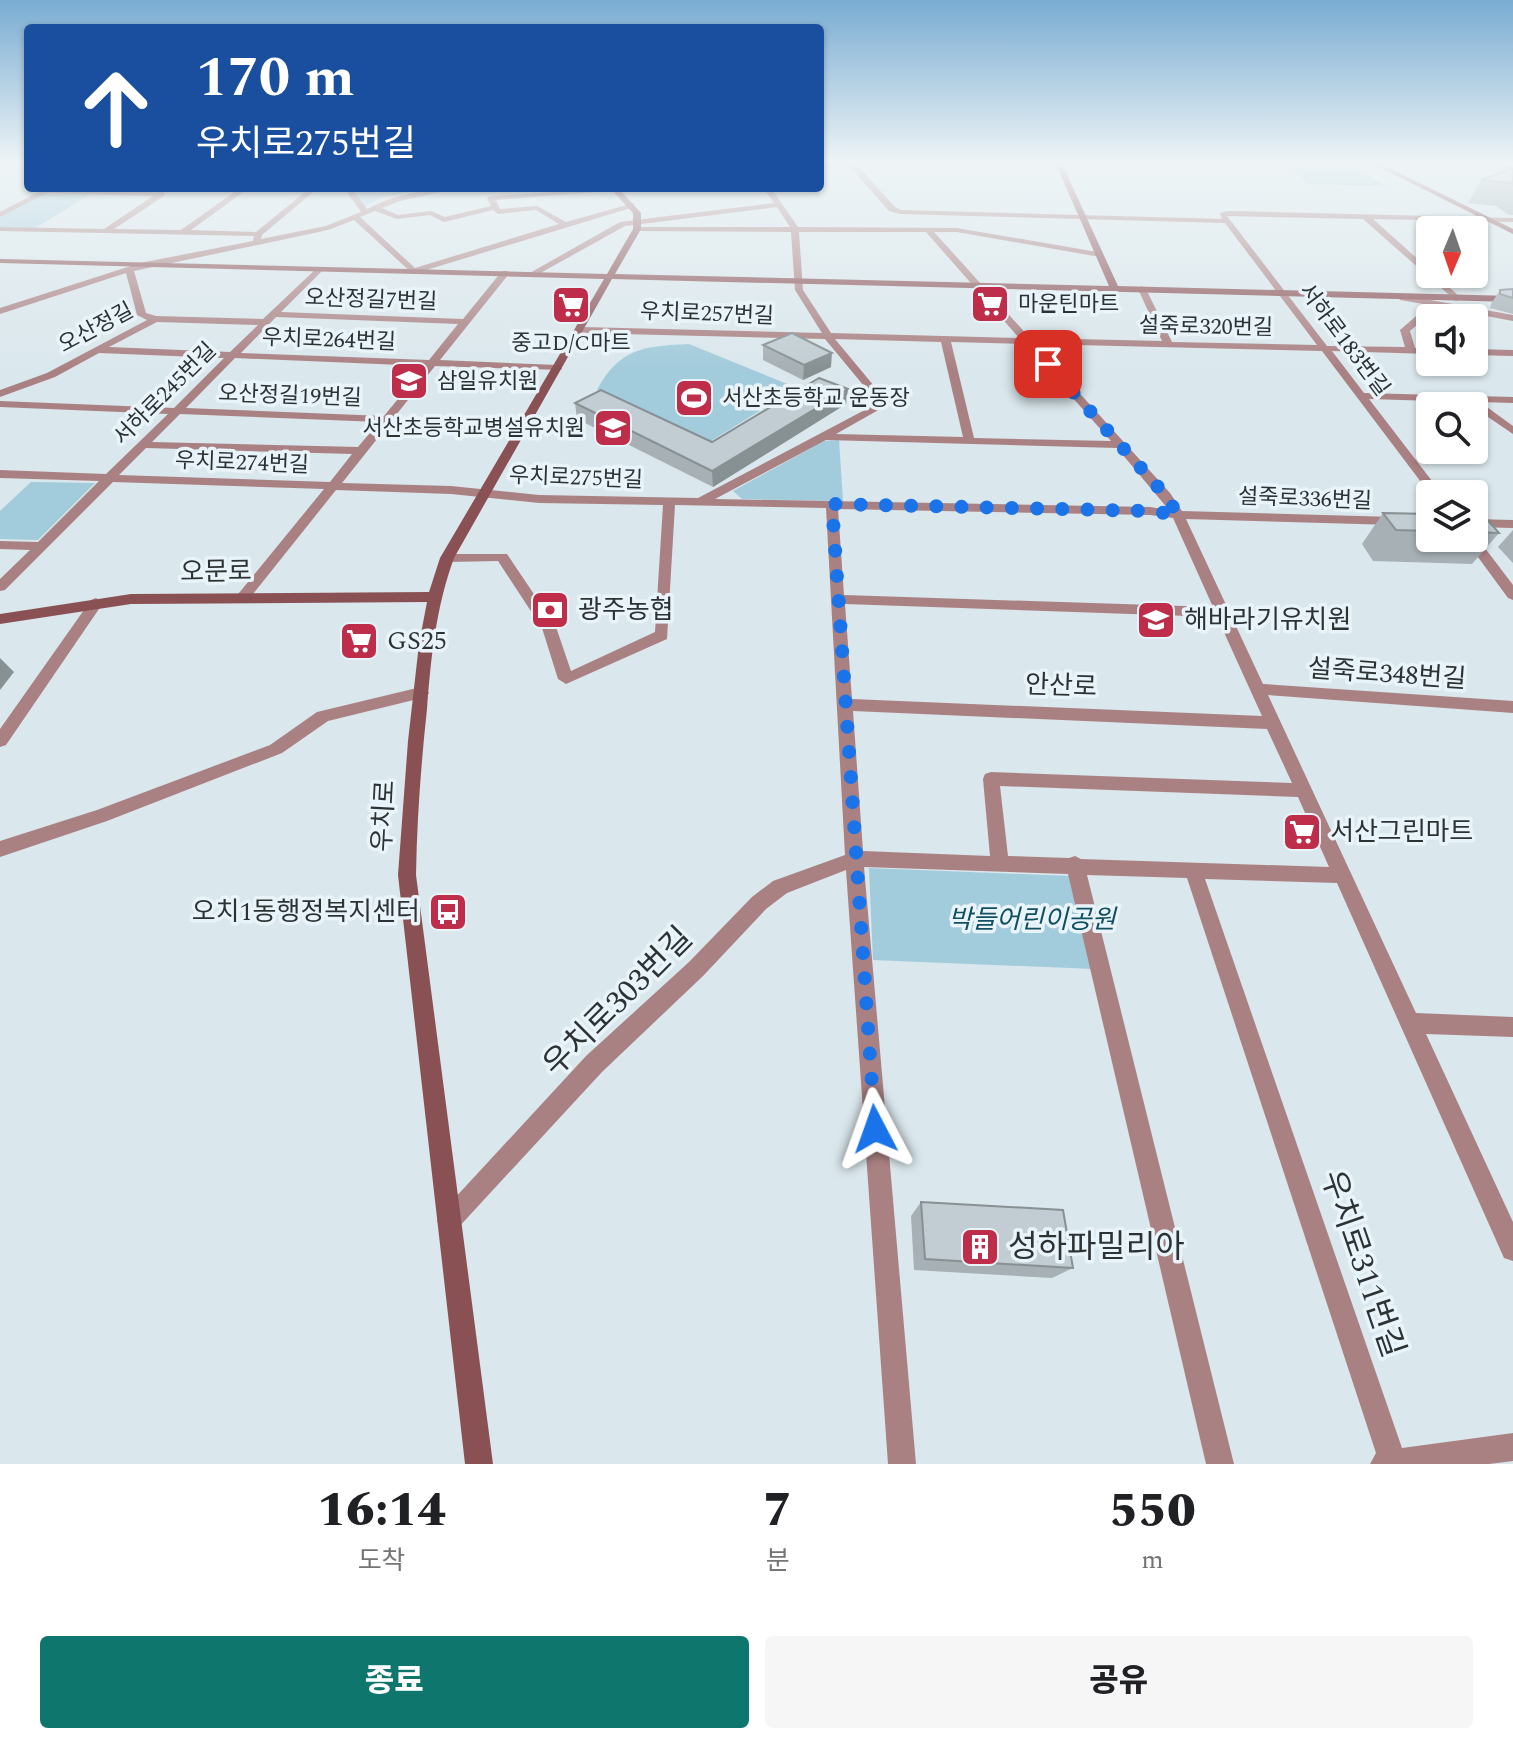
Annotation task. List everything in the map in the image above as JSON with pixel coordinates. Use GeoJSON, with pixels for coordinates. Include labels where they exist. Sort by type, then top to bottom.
{"type":"FeatureCollection","features":[{"type":"Feature","properties":{"kind":"main road","name":"우치로"},"geometry":{"type":"LineString","coordinates":[[479,1464],[407,875],[408,816],[421,693],[435,597],[447,558],[482,494],[582,330],[635,232]]}},
{"type":"Feature","properties":{"kind":"main road"},"geometry":{"type":"LineString","coordinates":[[1089,232],[1115,289]]}},
{"type":"Feature","properties":{"kind":"main road"},"geometry":{"type":"LineString","coordinates":[[0,261],[1513,299]]}},
{"type":"Feature","properties":{"kind":"main road","name":"오문로"},"geometry":{"type":"LineString","coordinates":[[0,619],[96,603],[244,596],[435,597]]}},
{"type":"Feature","properties":{"kind":"street"},"geometry":{"type":"LineString","coordinates":[[156,232],[258,237],[263,232]]}},
{"type":"Feature","properties":{"kind":"street"},"geometry":{"type":"LineString","coordinates":[[1,310],[143,265],[258,237],[294,232]]}},
{"type":"Feature","properties":{"kind":"street"},"geometry":{"type":"LineString","coordinates":[[371,232],[413,271],[541,232]]}},
{"type":"Feature","properties":{"kind":"street"},"geometry":{"type":"LineString","coordinates":[[532,274],[608,232]]}},
{"type":"Feature","properties":{"kind":"street"},"geometry":{"type":"LineString","coordinates":[[701,501],[884,404],[830,339],[797,282],[795,232]]}},
{"type":"Feature","properties":{"kind":"street"},"geometry":{"type":"LineString","coordinates":[[930,232],[1121,445],[1178,515],[1513,1249]]}},
{"type":"Feature","properties":{"kind":"street"},"geometry":{"type":"LineString","coordinates":[[978,232],[1100,255]]}},
{"type":"Feature","properties":{"kind":"street","name":"서하로183번길"},"geometry":{"type":"LineString","coordinates":[[1236,232],[1425,480]]}},
{"type":"Feature","properties":{"kind":"street"},"geometry":{"type":"LineString","coordinates":[[1383,232],[1456,298]]}},
{"type":"Feature","properties":{"kind":"street","name":"서하로245번길"},"geometry":{"type":"LineString","coordinates":[[0,587],[318,270]]}},
{"type":"Feature","properties":{"kind":"street","name":"오산정길"},"geometry":{"type":"LineString","coordinates":[[130,271],[142,315],[155,319]]}},
{"type":"Feature","properties":{"kind":"street"},"geometry":{"type":"LineString","coordinates":[[244,596],[505,273]]}},
{"type":"Feature","properties":{"kind":"street"},"geometry":{"type":"LineString","coordinates":[[1142,289],[1169,346]]}},
{"type":"Feature","properties":{"kind":"street"},"geometry":{"type":"LineString","coordinates":[[1403,298],[1436,304]]}},
{"type":"Feature","properties":{"kind":"street"},"geometry":{"type":"LineString","coordinates":[[1488,313],[1513,318]]}},
{"type":"Feature","properties":{"kind":"street","name":"오산정길"},"geometry":{"type":"LineString","coordinates":[[0,394],[51,375],[155,319]]}},
{"type":"Feature","properties":{"kind":"street","name":"오산정길7번길"},"geometry":{"type":"LineString","coordinates":[[155,319],[467,322]]}},
{"type":"Feature","properties":{"kind":"street"},"geometry":{"type":"LineString","coordinates":[[1411,351],[1405,330],[1416,321]]}},
{"type":"Feature","properties":{"kind":"street","name":"우치로257번길"},"geometry":{"type":"LineString","coordinates":[[582,330],[1030,343]]}},
{"type":"Feature","properties":{"kind":"street"},"geometry":{"type":"LineString","coordinates":[[946,341],[969,440]]}},
{"type":"Feature","properties":{"kind":"street","name":"설죽로320번길"},"geometry":{"type":"LineString","coordinates":[[1030,343],[1416,351]]}},
{"type":"Feature","properties":{"kind":"street","name":"우치로264번길"},"geometry":{"type":"LineString","coordinates":[[99,350],[557,368]]}},
{"type":"Feature","properties":{"kind":"street"},"geometry":{"type":"LineString","coordinates":[[1488,352],[1513,353]]}},
{"type":"Feature","properties":{"kind":"street"},"geometry":{"type":"LineString","coordinates":[[1361,396],[1416,398]]}},
{"type":"Feature","properties":{"kind":"street"},"geometry":{"type":"LineString","coordinates":[[1488,399],[1513,400]]}},
{"type":"Feature","properties":{"kind":"street","name":"오산정길19번길"},"geometry":{"type":"LineString","coordinates":[[0,404],[386,419]]}},
{"type":"Feature","properties":{"kind":"street"},"geometry":{"type":"LineString","coordinates":[[1488,413],[1513,431]]}},
{"type":"Feature","properties":{"kind":"street"},"geometry":{"type":"LineString","coordinates":[[824,436],[1121,445]]}},
{"type":"Feature","properties":{"kind":"street"},"geometry":{"type":"LineString","coordinates":[[142,445],[361,451]]}},
{"type":"Feature","properties":{"kind":"street","name":"우치로274번길"},"geometry":{"type":"LineString","coordinates":[[0,474],[482,494]]}},
{"type":"Feature","properties":{"kind":"street","name":"우치로275번길"},"geometry":{"type":"LineString","coordinates":[[482,494],[1150,511],[1178,515]]}},
{"type":"Feature","properties":{"kind":"street","name":"우치로275번길"},"geometry":{"type":"LineString","coordinates":[[447,558],[502,557],[549,627],[566,679],[662,635],[669,501]]}},
{"type":"Feature","properties":{"kind":"street"},"geometry":{"type":"LineString","coordinates":[[832,504],[854,859],[902,1464]]}},
{"type":"Feature","properties":{"kind":"street","name":"설죽로336번길"},"geometry":{"type":"LineString","coordinates":[[1178,515],[1416,522]]}},
{"type":"Feature","properties":{"kind":"street"},"geometry":{"type":"LineString","coordinates":[[1488,523],[1513,524]]}},
{"type":"Feature","properties":{"kind":"street"},"geometry":{"type":"LineString","coordinates":[[0,545],[40,546]]}},
{"type":"Feature","properties":{"kind":"street"},"geometry":{"type":"LineString","coordinates":[[1481,552],[1513,595]]}},
{"type":"Feature","properties":{"kind":"street"},"geometry":{"type":"LineString","coordinates":[[838,599],[1221,612]]}},
{"type":"Feature","properties":{"kind":"street"},"geometry":{"type":"LineString","coordinates":[[0,741],[96,603]]}},
{"type":"Feature","properties":{"kind":"street","name":"설죽로348번길"},"geometry":{"type":"LineString","coordinates":[[1258,689],[1513,707]]}},
{"type":"Feature","properties":{"kind":"street"},"geometry":{"type":"LineString","coordinates":[[0,849],[101,816],[276,749],[323,716],[421,693]]}},
{"type":"Feature","properties":{"kind":"street","name":"안산로"},"geometry":{"type":"LineString","coordinates":[[845,705],[1274,723]]}},
{"type":"Feature","properties":{"kind":"street"},"geometry":{"type":"LineString","coordinates":[[1000,862],[991,779],[1304,790]]}},
{"type":"Feature","properties":{"kind":"street","name":"우치로303번길"},"geometry":{"type":"LineString","coordinates":[[449,1221],[594,1064],[696,969],[759,903],[780,887],[854,859],[1342,875]]}},
{"type":"Feature","properties":{"kind":"street"},"geometry":{"type":"LineString","coordinates":[[1075,864],[1220,1464]]}},
{"type":"Feature","properties":{"kind":"street","name":"우치로311번길"},"geometry":{"type":"LineString","coordinates":[[1193,869],[1267,1086],[1388,1463],[1513,1447]]}},
{"type":"Feature","properties":{"kind":"street"},"geometry":{"type":"LineString","coordinates":[[1411,1023],[1513,1027]]}},
{"type":"Feature","properties":{"kind":"green space","name":"서산초등학교 운동장"},"geometry":{"type":"Polygon","coordinates":[[[689,344],[797,388],[701,447],[597,390],[614,365],[635,352],[659,346],[689,344]]]}},
{"type":"Feature","properties":{"kind":"green space"},"geometry":{"type":"Polygon","coordinates":[[[839,440],[843,501],[742,499],[733,491],[824,441],[839,440]]]}},
{"type":"Feature","properties":{"kind":"green space"},"geometry":{"type":"Polygon","coordinates":[[[31,482],[95,483],[38,540],[0,539],[0,511],[31,482]]]}},
{"type":"Feature","properties":{"kind":"green space","name":"박들어린이공원"},"geometry":{"type":"Polygon","coordinates":[[[869,868],[1071,876],[1093,969],[873,960],[869,868]]]}},
{"type":"Feature","properties":{"kind":"building"},"geometry":{"type":"Polygon","coordinates":[[[1513,289],[1513,298],[1500,294],[1500,290],[1513,289]]]}},
{"type":"Feature","properties":{"kind":"building"},"geometry":{"type":"Polygon","coordinates":[[[792,333],[832,353],[804,365],[763,345],[792,333]]]}},
{"type":"Feature","properties":{"kind":"building"},"geometry":{"type":"Polygon","coordinates":[[[819,378],[848,389],[712,471],[575,403],[601,390],[712,442],[819,378]]]}},
{"type":"Feature","properties":{"kind":"building"},"geometry":{"type":"Polygon","coordinates":[[[1383,513],[1416,514],[1416,531],[1396,530],[1383,513]]]}},
{"type":"Feature","properties":{"kind":"building"},"geometry":{"type":"Polygon","coordinates":[[[1488,521],[1499,533],[1488,533],[1488,521]]]}},
{"type":"Feature","properties":{"kind":"building","name":"성하파밀리아"},"geometry":{"type":"Polygon","coordinates":[[[921,1202],[1063,1210],[1073,1268],[925,1259],[921,1202]]]}},
{"type":"Feature","properties":{"kind":"place","name":"마운틴마트"},"geometry":{"type":"Point","coordinates":[990,304]}},
{"type":"Feature","properties":{"kind":"place","name":"중고D/C마트"},"geometry":{"type":"Point","coordinates":[571,305]}},
{"type":"Feature","properties":{"kind":"place","name":"삼일유치원"},"geometry":{"type":"Point","coordinates":[409,381]}},
{"type":"Feature","properties":{"kind":"place","name":"서산초등학교 운동장"},"geometry":{"type":"Point","coordinates":[694,398]}},
{"type":"Feature","properties":{"kind":"place","name":"서산초등학교병설유치원"},"geometry":{"type":"Point","coordinates":[613,428]}},
{"type":"Feature","properties":{"kind":"place","name":"광주농협"},"geometry":{"type":"Point","coordinates":[550,610]}},
{"type":"Feature","properties":{"kind":"place","name":"해바라기유치원"},"geometry":{"type":"Point","coordinates":[1156,620]}},
{"type":"Feature","properties":{"kind":"place","name":"GS25"},"geometry":{"type":"Point","coordinates":[359,641]}},
{"type":"Feature","properties":{"kind":"place","name":"서산그린마트"},"geometry":{"type":"Point","coordinates":[1302,832]}},
{"type":"Feature","properties":{"kind":"place","name":"오치1동행정복지센터"},"geometry":{"type":"Point","coordinates":[448,912]}},
{"type":"Feature","properties":{"kind":"place","name":"성하파밀리아"},"geometry":{"type":"Point","coordinates":[980,1247]}},
{"type":"Feature","properties":{"kind":"route"},"geometry":{"type":"LineString","coordinates":[[875,1129],[854,859],[832,504],[1150,511],[1178,515],[1166,496],[1048,364]]}}]}
